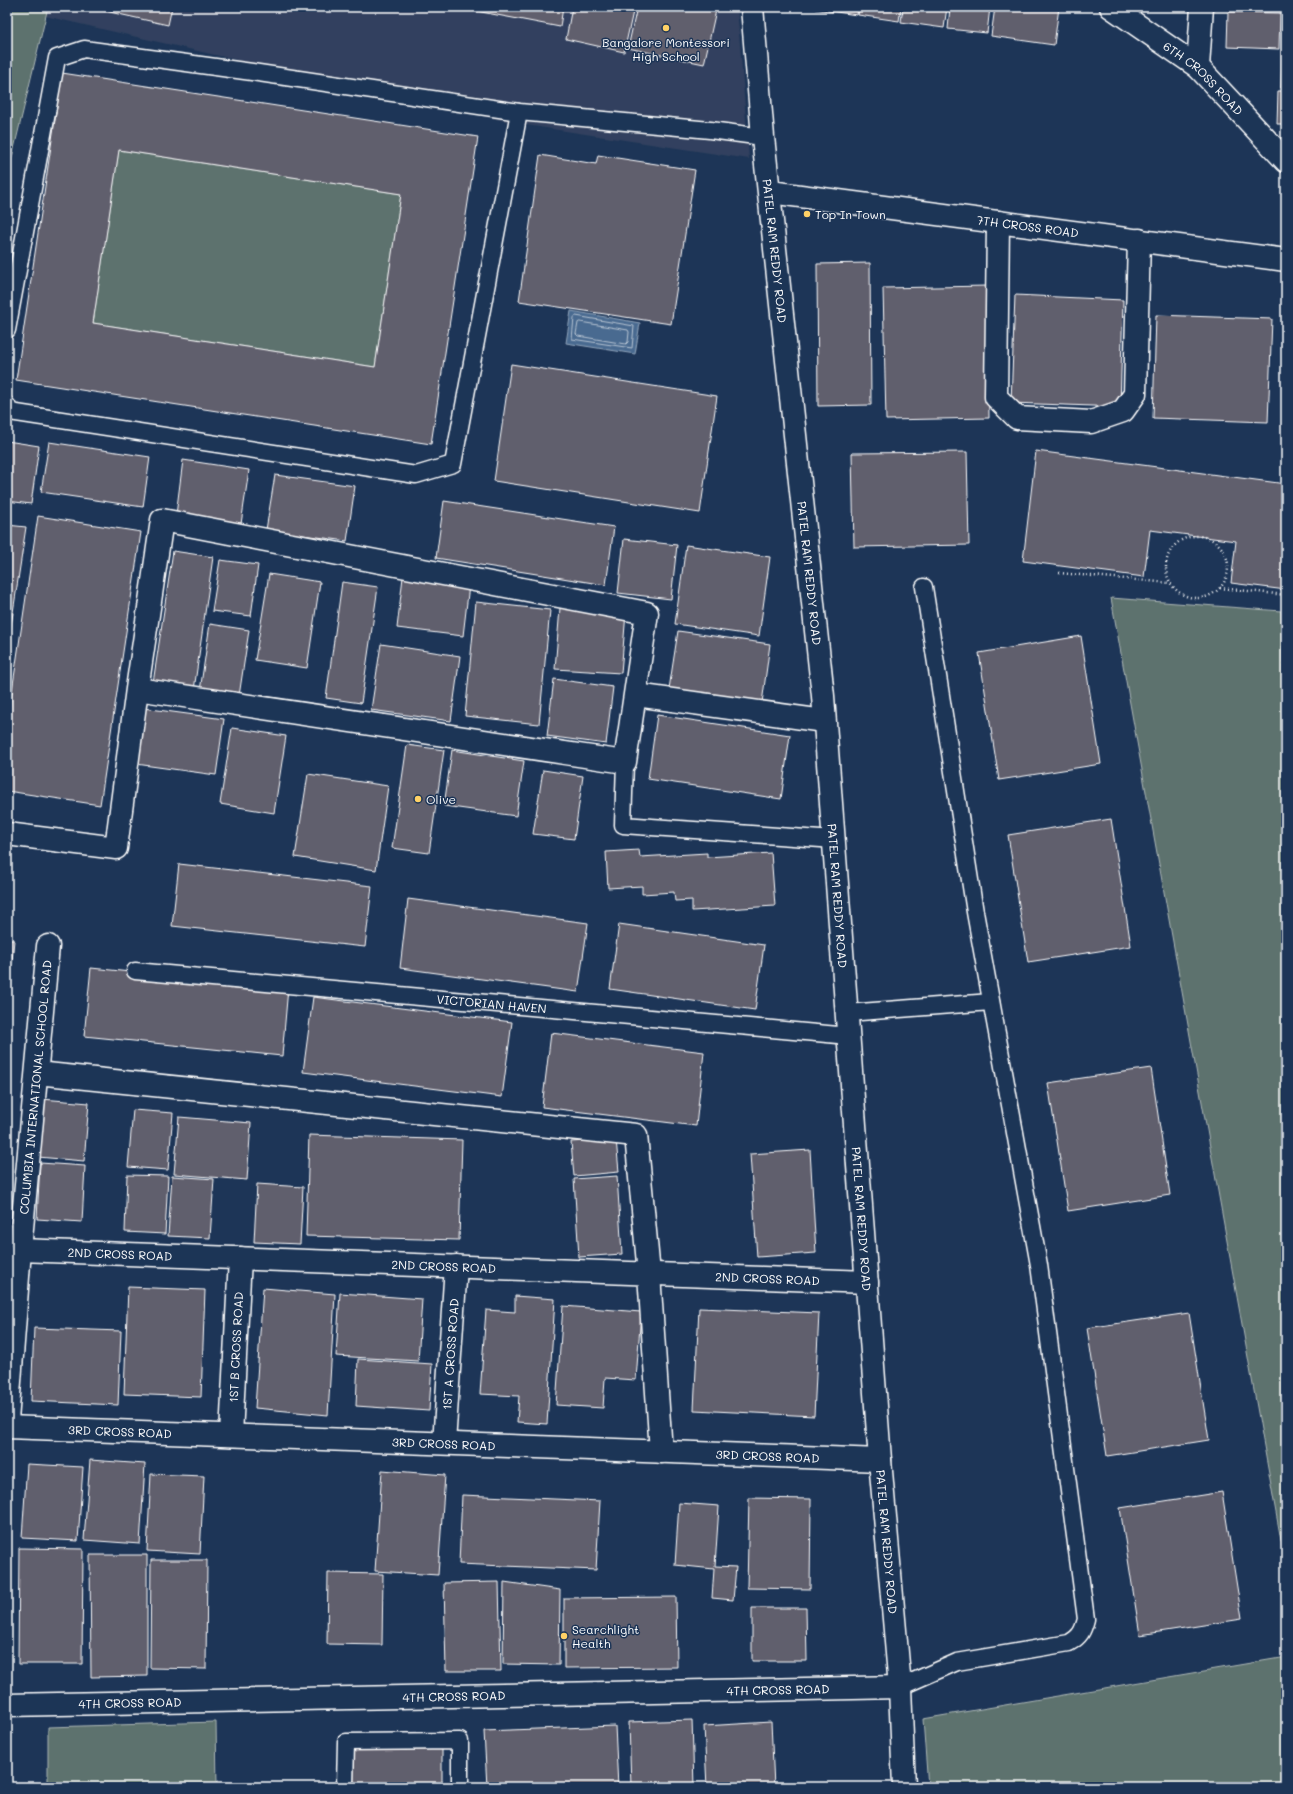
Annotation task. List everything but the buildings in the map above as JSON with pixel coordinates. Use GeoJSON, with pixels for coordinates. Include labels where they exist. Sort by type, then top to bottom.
{"type":"FeatureCollection","features":[{"type":"Feature","properties":{"kind":"street","name":"PATEL RAM REDDY ROAD"},"geometry":{"type":"LineString","coordinates":[[752,7],[763,137],[822,688],[835,840],[880,1460],[900,1686],[904,1787]]}},
{"type":"Feature","properties":{"kind":"street","name":"6TH CROSS ROAD"},"geometry":{"type":"LineString","coordinates":[[1111,7],[1198,66],[1286,161]]}},
{"type":"Feature","properties":{"kind":"street"},"geometry":{"type":"LineString","coordinates":[[1198,66],[1202,7]]}},
{"type":"Feature","properties":{"kind":"street","name":"7TH CROSS ROAD"},"geometry":{"type":"LineString","coordinates":[[770,192],[1286,260]]}},
{"type":"Feature","properties":{"kind":"street"},"geometry":{"type":"LineString","coordinates":[[998,222],[996,397],[1017,418],[1091,422],[1123,411],[1135,394],[1139,240]]}},
{"type":"Feature","properties":{"kind":"street"},"geometry":{"type":"LineString","coordinates":[[7,834],[116,848],[137,689],[162,520],[647,613],[625,762],[137,689]]}},
{"type":"Feature","properties":{"kind":"street"},"geometry":{"type":"LineString","coordinates":[[636,694],[824,721]]}},
{"type":"Feature","properties":{"kind":"street","name":"COLUMBIA INTERNATIONAL SCHOOL ROAD"},"geometry":{"type":"LineString","coordinates":[[7,1421],[20,1250],[48,946]]}},
{"type":"Feature","properties":{"kind":"street"},"geometry":{"type":"LineString","coordinates":[[37,1073],[636,1135],[649,1274],[661,1452]]}},
{"type":"Feature","properties":{"kind":"street","name":"2ND CROSS ROAD"},"geometry":{"type":"LineString","coordinates":[[20,1250],[867,1282]]}},
{"type":"Feature","properties":{"kind":"street","name":"1ST B CROSS ROAD"},"geometry":{"type":"LineString","coordinates":[[231,1435],[240,1258]]}},
{"type":"Feature","properties":{"kind":"street","name":"1ST A CROSS ROAD"},"geometry":{"type":"LineString","coordinates":[[444,1443],[456,1266]]}},
{"type":"Feature","properties":{"kind":"street","name":"3RD CROSS ROAD"},"geometry":{"type":"LineString","coordinates":[[7,1427],[880,1460]]}},
{"type":"Feature","properties":{"kind":"street","name":"4TH CROSS ROAD"},"geometry":{"type":"LineString","coordinates":[[7,1705],[900,1686]]}},
{"type":"Feature","properties":{"kind":"lane"},"geometry":{"type":"LineString","coordinates":[[7,330],[57,58],[84,49],[252,72],[519,112],[710,130],[763,137]]}},
{"type":"Feature","properties":{"kind":"lane"},"geometry":{"type":"LineString","coordinates":[[7,405],[10,412],[416,475],[453,464],[519,112]]}},
{"type":"Feature","properties":{"kind":"lane"},"geometry":{"type":"LineString","coordinates":[[900,1686],[957,1662],[1069,1643],[1080,1637],[1084,1629],[1086,1619],[1039,1265],[975,912],[924,587]]}},
{"type":"Feature","properties":{"kind":"lane"},"geometry":{"type":"LineString","coordinates":[[625,762],[623,825],[835,840]]}},
{"type":"Feature","properties":{"kind":"lane","name":"VICTORIAN HAVEN"},"geometry":{"type":"LineString","coordinates":[[135,971],[849,1036]]}},
{"type":"Feature","properties":{"kind":"lane"},"geometry":{"type":"LineString","coordinates":[[847,1013],[991,1002]]}},
{"type":"Feature","properties":{"kind":"lane"},"geometry":{"type":"LineString","coordinates":[[345,1787],[346,1742],[460,1741],[460,1787]]}},
{"type":"Feature","properties":{"kind":"path"},"geometry":{"type":"LineString","coordinates":[[1190,535],[1200,535],[1218,543],[1224,551],[1228,560],[1228,570],[1225,580],[1220,588],[1211,595],[1201,598],[1190,598],[1180,594],[1171,586],[1170,583],[1166,577],[1165,566],[1168,554],[1173,546],[1181,539],[1190,535]]}},
{"type":"Feature","properties":{"kind":"path"},"geometry":{"type":"LineString","coordinates":[[1059,573],[1170,583]]}},
{"type":"Feature","properties":{"kind":"path"},"geometry":{"type":"LineString","coordinates":[[1220,588],[1286,595]]}},
{"type":"Feature","properties":{"kind":"shaded area"},"geometry":{"type":"Polygon","coordinates":[[[48,7],[737,7],[749,159],[513,123],[45,16],[48,7]]]}},
{"type":"Feature","properties":{"kind":"green space"},"geometry":{"type":"Polygon","coordinates":[[[7,7],[48,7],[7,178],[7,7]]]}},
{"type":"Feature","properties":{"kind":"green space"},"geometry":{"type":"Polygon","coordinates":[[[119,150],[401,194],[375,367],[93,323],[119,150]]]}},
{"type":"Feature","properties":{"kind":"green space"},"geometry":{"type":"Polygon","coordinates":[[[1111,598],[1281,611],[1286,784],[1286,1568],[1111,598]]]}},
{"type":"Feature","properties":{"kind":"green space"},"geometry":{"type":"Polygon","coordinates":[[[1286,1657],[1286,1787],[928,1787],[923,1719],[1286,1657]]]}},
{"type":"Feature","properties":{"kind":"green space"},"geometry":{"type":"Polygon","coordinates":[[[216,1722],[217,1787],[48,1787],[48,1727],[216,1722]]]}},
{"type":"Feature","properties":{"kind":"water"},"geometry":{"type":"Polygon","coordinates":[[[571,311],[640,323],[635,354],[566,343],[571,311]]]}},
{"type":"Feature","properties":{"kind":"place","name":"Bangalore Montessori High School"},"geometry":{"type":"Point","coordinates":[666,28]}},
{"type":"Feature","properties":{"kind":"place","name":"Top In Town"},"geometry":{"type":"Point","coordinates":[807,214]}},
{"type":"Feature","properties":{"kind":"place","name":"Olive"},"geometry":{"type":"Point","coordinates":[418,799]}},
{"type":"Feature","properties":{"kind":"place","name":"Searchlight Health"},"geometry":{"type":"Point","coordinates":[564,1636]}}]}
